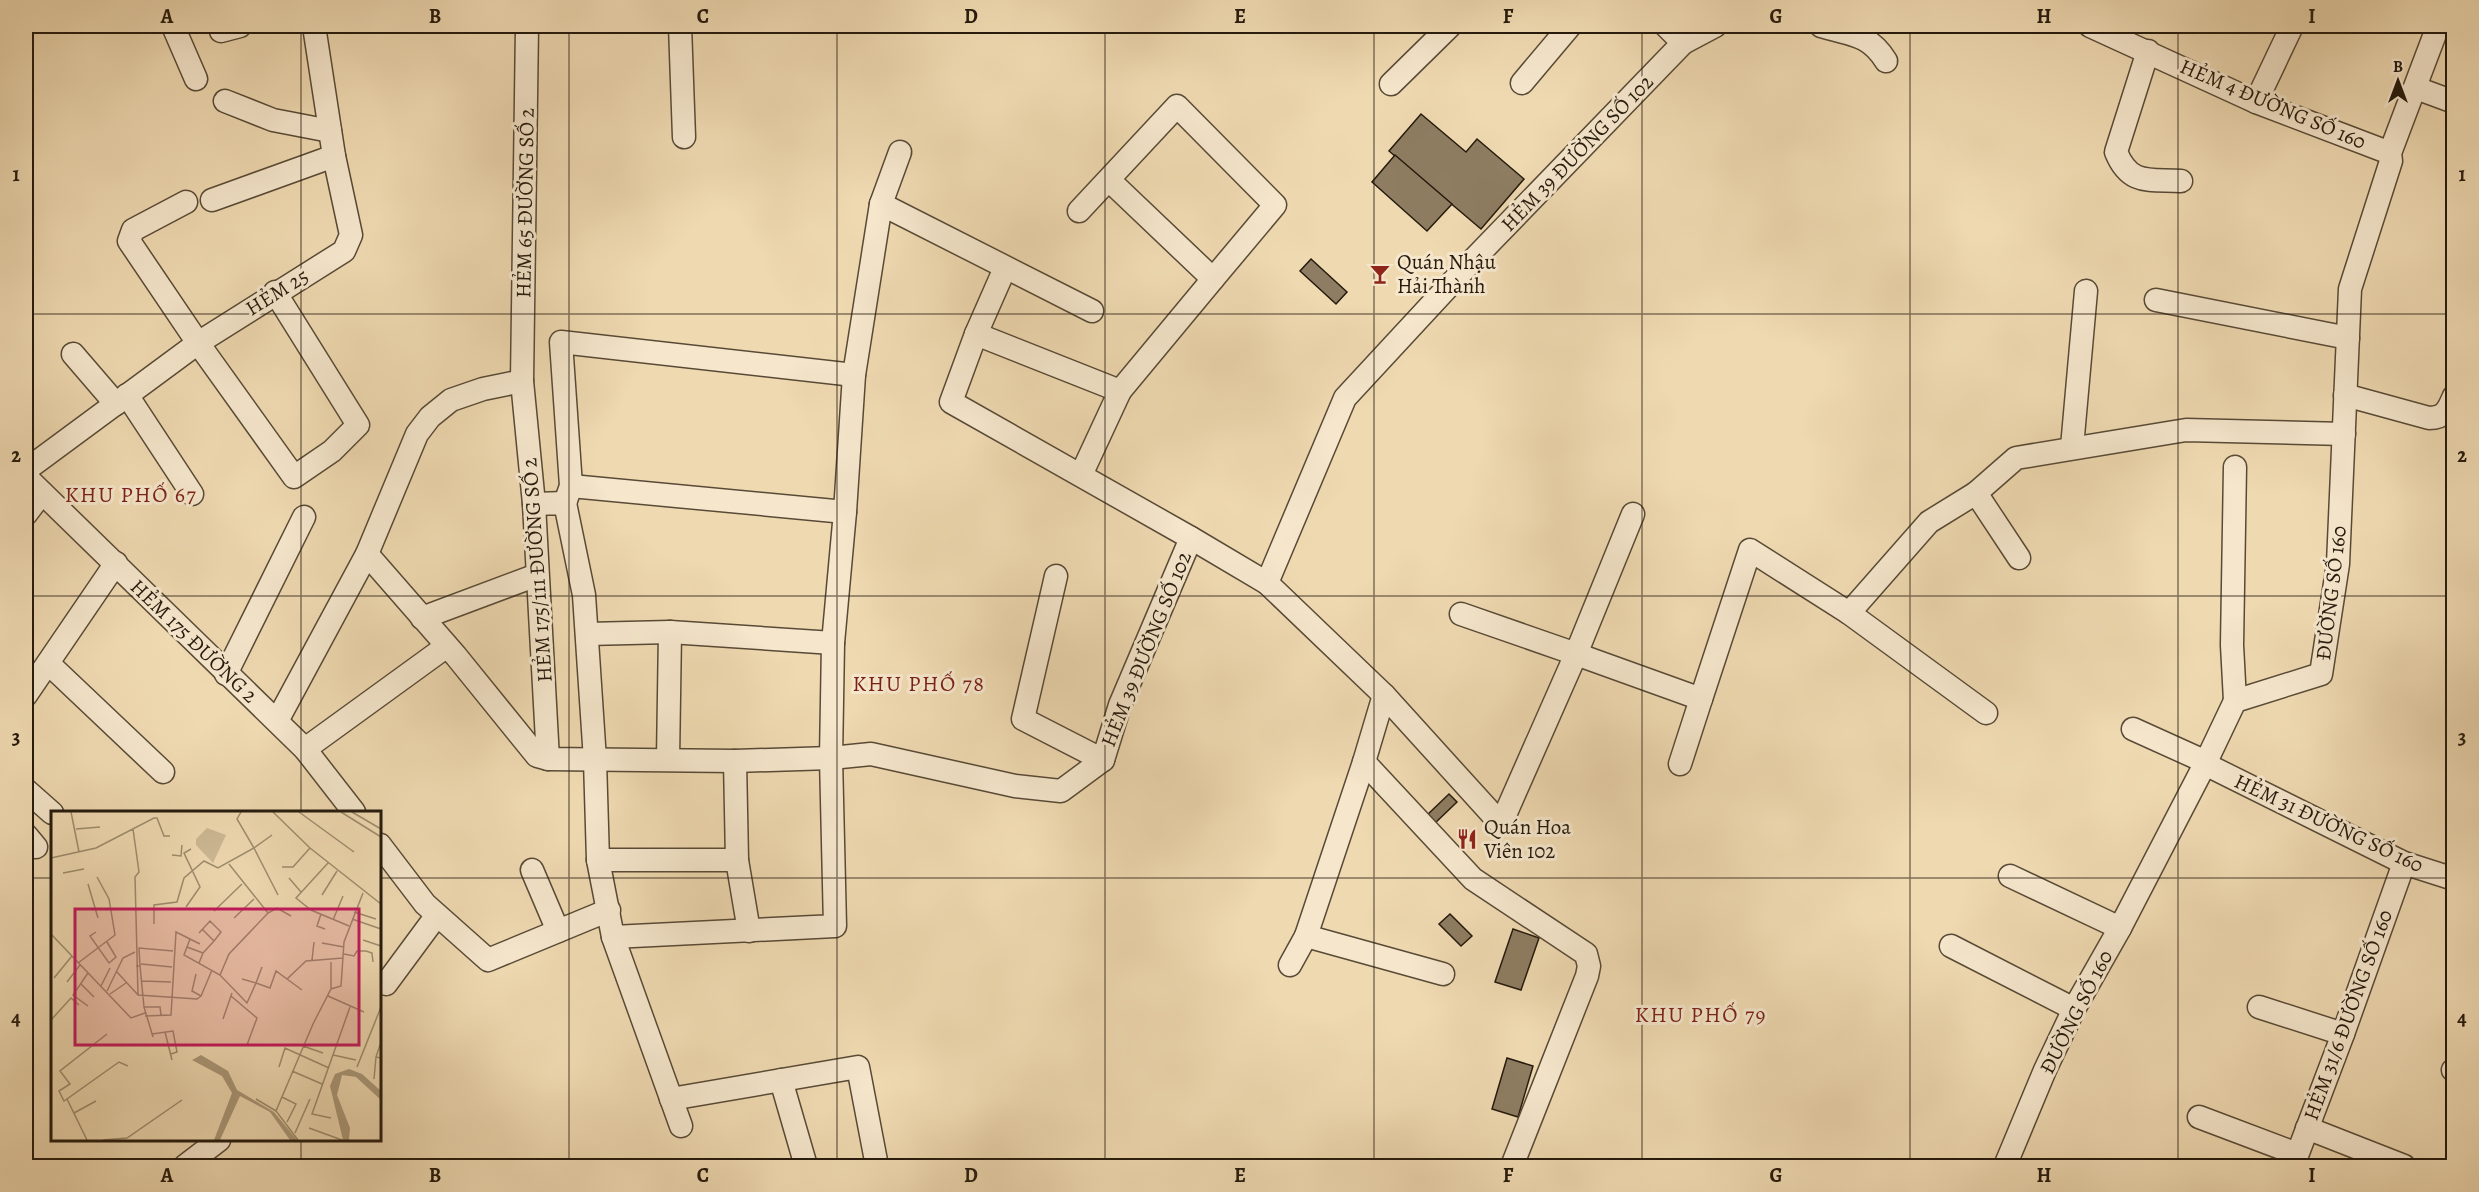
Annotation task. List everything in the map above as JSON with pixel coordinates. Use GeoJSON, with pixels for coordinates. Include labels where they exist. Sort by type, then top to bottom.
{"type":"FeatureCollection","features":[{"type":"Feature","properties":{"kind":"street"},"geometry":{"type":"LineString","coordinates":[[173,26],[196,79]]}},
{"type":"Feature","properties":{"kind":"street","name":"HẺM 25"},"geometry":{"type":"LineString","coordinates":[[26,470],[198,343],[275,292],[344,251],[351,235],[334,156],[315,26]]}},
{"type":"Feature","properties":{"kind":"street","name":"HẺM 65 ĐƯỜNG SỐ 2"},"geometry":{"type":"LineString","coordinates":[[522,381],[528,26]]}},
{"type":"Feature","properties":{"kind":"street"},"geometry":{"type":"LineString","coordinates":[[680,26],[684,137]]}},
{"type":"Feature","properties":{"kind":"street"},"geometry":{"type":"LineString","coordinates":[[1391,84],[1450,26]]}},
{"type":"Feature","properties":{"kind":"street"},"geometry":{"type":"LineString","coordinates":[[1522,83],[1570,26]]}},
{"type":"Feature","properties":{"kind":"street"},"geometry":{"type":"LineString","coordinates":[[1666,26],[1683,43]]}},
{"type":"Feature","properties":{"kind":"street","name":"HẺM 39 ĐƯỜNG SỐ 102"},"geometry":{"type":"LineString","coordinates":[[1267,583],[1345,398],[1471,262],[1683,43],[1715,26]]}},
{"type":"Feature","properties":{"kind":"street"},"geometry":{"type":"LineString","coordinates":[[1821,26],[1868,39],[1878,48],[1886,61]]}},
{"type":"Feature","properties":{"kind":"street","name":"HẺM 4 ĐƯỜNG SỐ 160"},"geometry":{"type":"LineString","coordinates":[[2091,26],[2256,102],[2390,153]]}},
{"type":"Feature","properties":{"kind":"street"},"geometry":{"type":"LineString","coordinates":[[2256,102],[2292,26]]}},
{"type":"Feature","properties":{"kind":"street","name":"ĐƯỜNG SỐ 160"},"geometry":{"type":"LineString","coordinates":[[2005,1167],[2044,1070],[2074,1009],[2120,928],[2206,763],[2235,700],[2321,674],[2338,564],[2350,289],[2391,161],[2390,153],[2443,29]]}},
{"type":"Feature","properties":{"kind":"street"},"geometry":{"type":"LineString","coordinates":[[2148,51],[2116,152],[2122,166],[2136,179],[2181,181]]}},
{"type":"Feature","properties":{"kind":"street"},"geometry":{"type":"LineString","coordinates":[[2416,88],[2454,102]]}},
{"type":"Feature","properties":{"kind":"street"},"geometry":{"type":"LineString","coordinates":[[225,101],[273,120],[330,131]]}},
{"type":"Feature","properties":{"kind":"street"},"geometry":{"type":"LineString","coordinates":[[1079,211],[1177,106],[1275,205],[1120,391],[1080,475]]}},
{"type":"Feature","properties":{"kind":"street"},"geometry":{"type":"LineString","coordinates":[[613,937],[835,926],[831,758],[833,643],[854,375],[881,204],[900,152]]}},
{"type":"Feature","properties":{"kind":"street"},"geometry":{"type":"LineString","coordinates":[[212,200],[334,156]]}},
{"type":"Feature","properties":{"kind":"street"},"geometry":{"type":"LineString","coordinates":[[1109,180],[1213,279]]}},
{"type":"Feature","properties":{"kind":"street"},"geometry":{"type":"LineString","coordinates":[[186,202],[133,230],[129,240],[198,343],[294,477],[332,451],[358,425],[275,292]]}},
{"type":"Feature","properties":{"kind":"street"},"geometry":{"type":"LineString","coordinates":[[881,204],[1092,311]]}},
{"type":"Feature","properties":{"kind":"street"},"geometry":{"type":"LineString","coordinates":[[1005,268],[976,334],[951,402],[1191,537],[1267,583],[1384,695],[1501,824],[1576,654],[1633,514]]}},
{"type":"Feature","properties":{"kind":"street"},"geometry":{"type":"LineString","coordinates":[[2072,447],[2086,291]]}},
{"type":"Feature","properties":{"kind":"street"},"geometry":{"type":"LineString","coordinates":[[2156,300],[2348,338]]}},
{"type":"Feature","properties":{"kind":"street"},"geometry":{"type":"LineString","coordinates":[[976,334],[1120,391]]}},
{"type":"Feature","properties":{"kind":"street"},"geometry":{"type":"LineString","coordinates":[[681,1126],[613,937],[598,860],[595,760],[587,634],[584,595],[568,494],[561,342],[854,375]]}},
{"type":"Feature","properties":{"kind":"street"},"geometry":{"type":"LineString","coordinates":[[73,354],[121,400],[192,494]]}},
{"type":"Feature","properties":{"kind":"street"},"geometry":{"type":"LineString","coordinates":[[277,721],[368,554],[417,434],[430,417],[451,400],[483,389],[522,381]]}},
{"type":"Feature","properties":{"kind":"street","name":"HẺM 175/111 ĐƯỜNG SỐ 2"},"geometry":{"type":"LineString","coordinates":[[522,381],[534,504],[551,759]]}},
{"type":"Feature","properties":{"kind":"street"},"geometry":{"type":"LineString","coordinates":[[2345,395],[2429,418],[2444,415],[2454,396]]}},
{"type":"Feature","properties":{"kind":"street"},"geometry":{"type":"LineString","coordinates":[[1849,614],[1929,522],[1976,494],[2016,458],[2186,430],[2344,434]]}},
{"type":"Feature","properties":{"kind":"street"},"geometry":{"type":"LineString","coordinates":[[2235,467],[2232,645],[2235,700]]}},
{"type":"Feature","properties":{"kind":"street","name":"HẺM 175 ĐƯỜNG 2"},"geometry":{"type":"LineString","coordinates":[[26,477],[305,749],[352,811]]}},
{"type":"Feature","properties":{"kind":"street"},"geometry":{"type":"LineString","coordinates":[[26,514],[42,493]]}},
{"type":"Feature","properties":{"kind":"street"},"geometry":{"type":"LineString","coordinates":[[534,504],[568,494],[845,512]]}},
{"type":"Feature","properties":{"kind":"street"},"geometry":{"type":"LineString","coordinates":[[1976,494],[2019,558]]}},
{"type":"Feature","properties":{"kind":"street"},"geometry":{"type":"LineString","coordinates":[[226,674],[304,517]]}},
{"type":"Feature","properties":{"kind":"street","name":"HẺM 39 ĐƯỜNG SỐ 102"},"geometry":{"type":"LineString","coordinates":[[831,758],[871,754],[1015,786],[1061,791],[1103,760],[1120,705],[1191,537]]}},
{"type":"Feature","properties":{"kind":"street"},"geometry":{"type":"LineString","coordinates":[[1680,764],[1750,550],[1849,614],[1986,713]]}},
{"type":"Feature","properties":{"kind":"street"},"geometry":{"type":"LineString","coordinates":[[368,554],[537,756],[551,759],[735,761],[831,758]]}},
{"type":"Feature","properties":{"kind":"street"},"geometry":{"type":"LineString","coordinates":[[26,695],[116,563]]}},
{"type":"Feature","properties":{"kind":"street"},"geometry":{"type":"LineString","coordinates":[[422,618],[537,575]]}},
{"type":"Feature","properties":{"kind":"street","name":"HẺM 39 ĐƯỜNG SỐ 102"},"geometry":{"type":"LineString","coordinates":[[1056,576],[1023,719],[1103,760]]}},
{"type":"Feature","properties":{"kind":"street"},"geometry":{"type":"LineString","coordinates":[[1461,614],[1701,699]]}},
{"type":"Feature","properties":{"kind":"street"},"geometry":{"type":"LineString","coordinates":[[587,634],[670,632],[833,643]]}},
{"type":"Feature","properties":{"kind":"street"},"geometry":{"type":"LineString","coordinates":[[668,759],[670,632]]}},
{"type":"Feature","properties":{"kind":"street"},"geometry":{"type":"LineString","coordinates":[[305,749],[447,646]]}},
{"type":"Feature","properties":{"kind":"street"},"geometry":{"type":"LineString","coordinates":[[49,663],[163,772]]}},
{"type":"Feature","properties":{"kind":"street"},"geometry":{"type":"LineString","coordinates":[[1290,965],[1306,936],[1384,695]]}},
{"type":"Feature","properties":{"kind":"street","name":"HẺM 31 ĐƯỜNG SỐ 160"},"geometry":{"type":"LineString","coordinates":[[2133,729],[2404,862],[2454,879]]}},
{"type":"Feature","properties":{"kind":"street"},"geometry":{"type":"LineString","coordinates":[[735,761],[737,860],[749,930]]}},
{"type":"Feature","properties":{"kind":"street"},"geometry":{"type":"LineString","coordinates":[[1364,762],[1473,879],[1586,954],[1589,966],[1587,976],[1512,1167]]}},
{"type":"Feature","properties":{"kind":"street"},"geometry":{"type":"LineString","coordinates":[[26,790],[51,812]]}},
{"type":"Feature","properties":{"kind":"street"},"geometry":{"type":"LineString","coordinates":[[381,846],[425,904],[488,960],[609,910]]}},
{"type":"Feature","properties":{"kind":"street"},"geometry":{"type":"LineString","coordinates":[[598,860],[737,860]]}},
{"type":"Feature","properties":{"kind":"street","name":"HẺM 31/6 ĐƯỜNG SỐ 160"},"geometry":{"type":"LineString","coordinates":[[2295,1160],[2404,862]]}},
{"type":"Feature","properties":{"kind":"street"},"geometry":{"type":"LineString","coordinates":[[532,870],[558,931]]}},
{"type":"Feature","properties":{"kind":"street"},"geometry":{"type":"LineString","coordinates":[[2010,876],[2120,928]]}},
{"type":"Feature","properties":{"kind":"street"},"geometry":{"type":"LineString","coordinates":[[386,984],[437,915]]}},
{"type":"Feature","properties":{"kind":"street"},"geometry":{"type":"LineString","coordinates":[[1306,936],[1443,974]]}},
{"type":"Feature","properties":{"kind":"street"},"geometry":{"type":"LineString","coordinates":[[1951,946],[2074,1009]]}},
{"type":"Feature","properties":{"kind":"street"},"geometry":{"type":"LineString","coordinates":[[2259,1007],[2343,1034]]}},
{"type":"Feature","properties":{"kind":"street"},"geometry":{"type":"LineString","coordinates":[[672,1099],[858,1067],[877,1167]]}},
{"type":"Feature","properties":{"kind":"street"},"geometry":{"type":"LineString","coordinates":[[781,1080],[806,1167]]}},
{"type":"Feature","properties":{"kind":"street"},"geometry":{"type":"LineString","coordinates":[[2199,1117],[2295,1160]]}},
{"type":"Feature","properties":{"kind":"street"},"geometry":{"type":"LineString","coordinates":[[2307,1128],[2404,1167]]}},
{"type":"Feature","properties":{"kind":"street"},"geometry":{"type":"LineString","coordinates":[[185,1167],[218,1141]]}},
{"type":"Feature","properties":{"kind":"building"},"geometry":{"type":"Polygon","coordinates":[[[1421,114],[1466,152],[1477,139],[1524,179],[1481,229],[1389,151],[1421,114]]]}},
{"type":"Feature","properties":{"kind":"building"},"geometry":{"type":"Polygon","coordinates":[[[1395,155],[1452,204],[1427,231],[1372,182],[1395,155]]]}},
{"type":"Feature","properties":{"kind":"building"},"geometry":{"type":"Polygon","coordinates":[[[1311,259],[1347,292],[1336,304],[1300,271],[1311,259]]]}},
{"type":"Feature","properties":{"kind":"building"},"geometry":{"type":"Polygon","coordinates":[[[1449,794],[1457,802],[1433,825],[1425,817],[1449,794]]]}},
{"type":"Feature","properties":{"kind":"building"},"geometry":{"type":"Polygon","coordinates":[[[1450,914],[1472,936],[1461,946],[1439,924],[1450,914]]]}},
{"type":"Feature","properties":{"kind":"building"},"geometry":{"type":"Polygon","coordinates":[[[1513,929],[1539,938],[1521,990],[1495,982],[1513,929]]]}},
{"type":"Feature","properties":{"kind":"building"},"geometry":{"type":"Polygon","coordinates":[[[1507,1058],[1533,1066],[1518,1117],[1492,1109],[1507,1058]]]}},
{"type":"Feature","properties":{"kind":"place","name":"Quán Nhậu Hải Thành"},"geometry":{"type":"Point","coordinates":[1380,274]}},
{"type":"Feature","properties":{"kind":"place","name":"Quán Hoa Viên 102"},"geometry":{"type":"Point","coordinates":[1467,839]}},
{"type":"Feature","properties":{"kind":"district","name":"KHU PHỐ 67"},"geometry":{"type":"Point","coordinates":[131,495]}},
{"type":"Feature","properties":{"kind":"district","name":"KHU PHỐ 78"},"geometry":{"type":"Point","coordinates":[919,684]}},
{"type":"Feature","properties":{"kind":"district","name":"KHU PHỐ 79"},"geometry":{"type":"Point","coordinates":[1701,1015]}}]}
